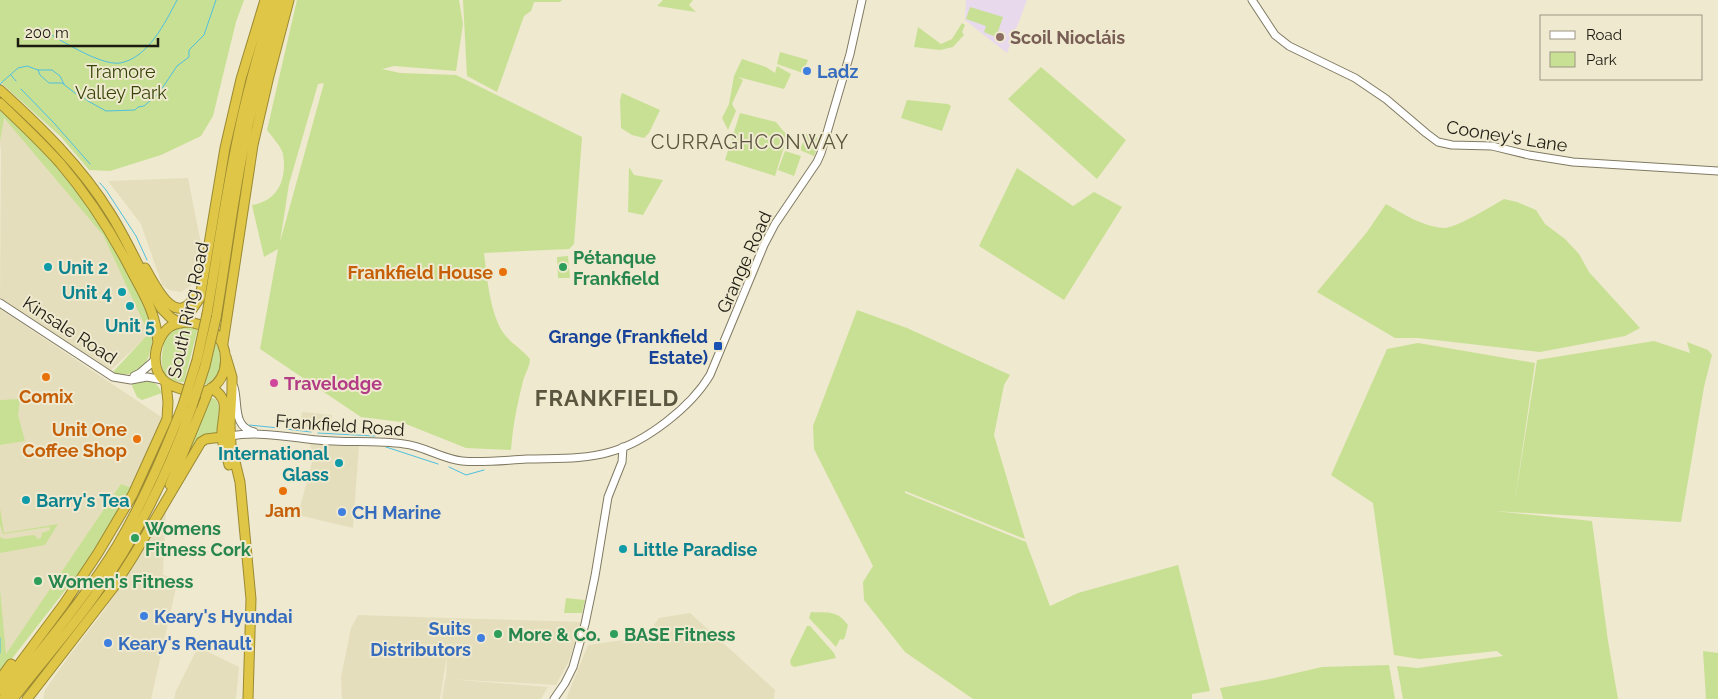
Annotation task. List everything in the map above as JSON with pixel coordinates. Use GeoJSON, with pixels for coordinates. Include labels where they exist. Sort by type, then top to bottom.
{"type":"FeatureCollection","features":[{"type":"Feature","properties":{"kind":"highway"},"geometry":{"type":"LineString","coordinates":[[158,343],[170,327],[182,322],[200,298],[225,148],[241,78],[266,0]]}},
{"type":"Feature","properties":{"kind":"highway","name":"South Ring Road"},"geometry":{"type":"LineString","coordinates":[[212,316],[228,188],[255,64],[274,0]]}},
{"type":"Feature","properties":{"kind":"highway","name":"South Ring Road"},"geometry":{"type":"LineString","coordinates":[[14,699],[89,604],[124,552],[142,522],[167,470],[187,406],[194,368],[212,316],[248,126],[265,57],[282,0]]}},
{"type":"Feature","properties":{"kind":"highway"},"geometry":{"type":"LineString","coordinates":[[226,437],[232,403],[232,377],[223,343],[254,145],[269,76],[289,0]]}},
{"type":"Feature","properties":{"kind":"highway"},"geometry":{"type":"LineString","coordinates":[[2,92],[54,142],[76,167],[112,215],[165,300],[176,308],[190,303],[198,290],[210,236]]}},
{"type":"Feature","properties":{"kind":"highway"},"geometry":{"type":"LineString","coordinates":[[1,103],[59,162],[86,196],[122,252],[155,318],[158,343],[155,360],[157,369],[165,381],[176,388],[191,392],[210,389],[218,392],[224,402],[226,437],[240,482],[251,599],[248,699]]}},
{"type":"Feature","properties":{"kind":"highway"},"geometry":{"type":"LineString","coordinates":[[112,215],[161,308],[171,318],[207,328],[216,334],[223,343]]}},
{"type":"Feature","properties":{"kind":"highway"},"geometry":{"type":"LineString","coordinates":[[158,513],[210,389],[222,376],[226,357]]}},
{"type":"Feature","properties":{"kind":"highway"},"geometry":{"type":"LineString","coordinates":[[0,690],[64,604],[133,494],[167,419],[168,408],[165,381]]}},
{"type":"Feature","properties":{"kind":"highway","name":"South Ring Road"},"geometry":{"type":"LineString","coordinates":[[2,699],[69,614],[116,547],[132,520],[187,406]]}},
{"type":"Feature","properties":{"kind":"highway"},"geometry":{"type":"LineString","coordinates":[[27,699],[112,588],[201,442],[206,439],[226,437]]}},
{"type":"Feature","properties":{"kind":"highway"},"geometry":{"type":"LineString","coordinates":[[0,679],[85,572]]}},
{"type":"Feature","properties":{"kind":"highway"},"geometry":{"type":"LineString","coordinates":[[27,699],[53,666]]}},
{"type":"Feature","properties":{"kind":"street","name":"Grange Road"},"geometry":{"type":"LineString","coordinates":[[623,448],[669,420],[695,395],[710,375],[764,245],[775,224],[812,170],[821,153],[848,60],[862,0]]}},
{"type":"Feature","properties":{"kind":"street","name":"Cooney's Lane"},"geometry":{"type":"LineString","coordinates":[[1252,0],[1274,35],[1289,46],[1361,83],[1386,99],[1438,142],[1452,145],[1492,146],[1529,155],[1574,162],[1718,171]]}},
{"type":"Feature","properties":{"kind":"street","name":"Kinsale Road"},"geometry":{"type":"LineString","coordinates":[[0,303],[113,378],[131,380],[147,377],[165,381]]}},
{"type":"Feature","properties":{"kind":"street","name":"Kinsale Road"},"geometry":{"type":"LineString","coordinates":[[124,379],[140,372],[155,360]]}},
{"type":"Feature","properties":{"kind":"street"},"geometry":{"type":"LineString","coordinates":[[232,377],[236,392],[239,422],[248,431],[264,435]]}},
{"type":"Feature","properties":{"kind":"street","name":"Frankfield Road"},"geometry":{"type":"LineString","coordinates":[[226,437],[264,435],[336,442],[405,444],[446,458],[463,461],[588,457],[623,448]]}},
{"type":"Feature","properties":{"kind":"street"},"geometry":{"type":"LineString","coordinates":[[554,699],[573,667],[586,624],[596,576],[608,497],[622,462],[623,448]]}},
{"type":"Feature","properties":{"kind":"shaded area","name":"Scoil Niocláis"},"geometry":{"type":"Polygon","coordinates":[[[966,0],[1027,0],[1007,53],[965,20],[966,0]]]}},
{"type":"Feature","properties":{"kind":"shaded area"},"geometry":{"type":"Polygon","coordinates":[[[3,118],[46,159],[103,235],[139,308],[148,332],[144,339],[111,370],[0,300],[0,142],[3,118]]]}},
{"type":"Feature","properties":{"kind":"shaded area"},"geometry":{"type":"Polygon","coordinates":[[[188,178],[201,244],[196,258],[192,285],[181,292],[169,290],[162,285],[141,224],[108,181],[188,178]]]}},
{"type":"Feature","properties":{"kind":"shaded area"},"geometry":{"type":"Polygon","coordinates":[[[0,309],[163,418],[132,488],[0,673],[0,309]]]}},
{"type":"Feature","properties":{"kind":"shaded area"},"geometry":{"type":"Polygon","coordinates":[[[302,412],[332,415],[331,429],[300,426],[302,412]]]}},
{"type":"Feature","properties":{"kind":"shaded area"},"geometry":{"type":"Polygon","coordinates":[[[310,444],[359,446],[353,528],[298,515],[312,462],[310,444]]]}},
{"type":"Feature","properties":{"kind":"shaded area"},"geometry":{"type":"Polygon","coordinates":[[[166,510],[163,575],[178,579],[151,699],[43,699],[45,690],[130,572],[166,510]]]}},
{"type":"Feature","properties":{"kind":"shaded area"},"geometry":{"type":"Polygon","coordinates":[[[690,613],[775,690],[774,699],[566,699],[588,645],[645,637],[659,618],[690,613]]]}},
{"type":"Feature","properties":{"kind":"shaded area"},"geometry":{"type":"Polygon","coordinates":[[[358,615],[582,622],[569,661],[556,685],[447,679],[548,687],[541,699],[442,699],[446,679],[447,655],[440,699],[342,699],[341,677],[351,628],[358,615]]]}},
{"type":"Feature","properties":{"kind":"shaded area"},"geometry":{"type":"Polygon","coordinates":[[[198,647],[239,667],[236,699],[174,699],[176,691],[198,647]]]}},
{"type":"Feature","properties":{"kind":"green space","name":"Tramore Valley Park"},"geometry":{"type":"Polygon","coordinates":[[[0,0],[244,0],[236,22],[213,116],[201,136],[161,155],[110,171],[89,170],[61,137],[0,82],[0,0]]]}},
{"type":"Feature","properties":{"kind":"green space"},"geometry":{"type":"Polygon","coordinates":[[[297,0],[459,0],[463,24],[456,71],[394,66],[382,69],[400,73],[456,75],[582,137],[574,244],[569,249],[484,253],[490,296],[496,318],[505,335],[530,359],[517,407],[511,450],[466,448],[401,422],[361,417],[260,349],[278,249],[264,257],[252,205],[269,199],[275,193],[284,172],[283,154],[267,130],[297,0]],[[324,83],[318,84],[289,184],[280,242],[324,83]]]}},
{"type":"Feature","properties":{"kind":"green space"},"geometry":{"type":"Polygon","coordinates":[[[463,0],[562,0],[560,2],[534,2],[531,11],[524,16],[497,92],[467,76],[463,0]]]}},
{"type":"Feature","properties":{"kind":"green space"},"geometry":{"type":"Polygon","coordinates":[[[663,0],[693,0],[689,5],[696,12],[657,6],[663,0]]]}},
{"type":"Feature","properties":{"kind":"green space"},"geometry":{"type":"Polygon","coordinates":[[[970,7],[1003,17],[996,37],[984,32],[986,26],[966,19],[970,7]]]}},
{"type":"Feature","properties":{"kind":"green space"},"geometry":{"type":"Polygon","coordinates":[[[962,23],[965,25],[962,32],[964,35],[953,47],[940,50],[914,47],[918,27],[941,44],[952,39],[962,23]]]}},
{"type":"Feature","properties":{"kind":"green space"},"geometry":{"type":"Polygon","coordinates":[[[780,52],[808,60],[803,73],[777,64],[780,52]]]}},
{"type":"Feature","properties":{"kind":"green space"},"geometry":{"type":"Polygon","coordinates":[[[742,59],[766,67],[775,73],[777,66],[791,74],[784,89],[738,77],[743,80],[732,104],[736,111],[728,130],[722,118],[729,104],[734,76],[742,59]]]}},
{"type":"Feature","properties":{"kind":"green space"},"geometry":{"type":"Polygon","coordinates":[[[1041,67],[1126,140],[1097,179],[1008,99],[1041,67]]]}},
{"type":"Feature","properties":{"kind":"green space"},"geometry":{"type":"Polygon","coordinates":[[[622,93],[660,110],[649,133],[644,138],[632,135],[621,128],[620,100],[622,93]]]}},
{"type":"Feature","properties":{"kind":"green space"},"geometry":{"type":"Polygon","coordinates":[[[907,100],[948,104],[951,106],[942,131],[901,118],[907,100]]]}},
{"type":"Feature","properties":{"kind":"green space"},"geometry":{"type":"Polygon","coordinates":[[[0,109],[71,181],[104,231],[144,302],[154,334],[149,355],[143,367],[133,373],[112,373],[152,330],[148,332],[103,235],[4,118],[0,142],[0,109]]]}},
{"type":"Feature","properties":{"kind":"green space"},"geometry":{"type":"Polygon","coordinates":[[[740,113],[776,122],[788,134],[775,176],[725,160],[740,113]]]}},
{"type":"Feature","properties":{"kind":"green space"},"geometry":{"type":"Polygon","coordinates":[[[806,134],[821,139],[814,156],[800,150],[806,134]]]}},
{"type":"Feature","properties":{"kind":"green space"},"geometry":{"type":"Polygon","coordinates":[[[785,151],[801,156],[794,176],[778,170],[785,151]]]}},
{"type":"Feature","properties":{"kind":"green space"},"geometry":{"type":"Polygon","coordinates":[[[629,167],[634,175],[663,180],[643,215],[628,212],[629,167]]]}},
{"type":"Feature","properties":{"kind":"green space"},"geometry":{"type":"Polygon","coordinates":[[[1017,168],[1073,206],[1094,192],[1122,207],[1064,300],[979,246],[1017,168]]]}},
{"type":"Feature","properties":{"kind":"green space"},"geometry":{"type":"Polygon","coordinates":[[[1504,199],[1536,210],[1545,224],[1565,239],[1579,254],[1589,272],[1640,328],[1625,336],[1540,352],[1418,338],[1395,338],[1317,292],[1367,232],[1386,204],[1421,223],[1444,228],[1465,221],[1504,199]]]}},
{"type":"Feature","properties":{"kind":"green space","name":"Pétanque Frankfield"},"geometry":{"type":"Polygon","coordinates":[[[568,256],[570,278],[558,278],[557,257],[568,256]]]}},
{"type":"Feature","properties":{"kind":"green space"},"geometry":{"type":"Polygon","coordinates":[[[857,310],[907,328],[1010,375],[1004,385],[994,435],[1025,539],[905,491],[905,493],[1026,542],[1050,606],[1078,593],[1178,565],[1210,691],[1192,694],[1192,699],[973,699],[905,652],[864,600],[863,582],[873,566],[814,449],[813,426],[857,310]]]}},
{"type":"Feature","properties":{"kind":"green space"},"geometry":{"type":"Polygon","coordinates":[[[186,327],[198,328],[184,382],[167,376],[162,367],[162,356],[163,345],[170,333],[186,327]]]}},
{"type":"Feature","properties":{"kind":"green space"},"geometry":{"type":"Polygon","coordinates":[[[1654,341],[1690,353],[1687,342],[1708,350],[1712,355],[1704,387],[1681,522],[1494,511],[1592,521],[1608,641],[1618,699],[1403,699],[1397,666],[1418,668],[1503,656],[1497,651],[1419,659],[1394,655],[1373,503],[1331,475],[1387,349],[1418,343],[1535,363],[1514,507],[1537,360],[1654,341]]]}},
{"type":"Feature","properties":{"kind":"green space"},"geometry":{"type":"Polygon","coordinates":[[[215,343],[221,354],[220,367],[215,378],[204,385],[215,343]]]}},
{"type":"Feature","properties":{"kind":"green space"},"geometry":{"type":"Polygon","coordinates":[[[138,379],[150,381],[162,393],[142,400],[137,397],[132,386],[133,382],[138,379]]]}},
{"type":"Feature","properties":{"kind":"green space"},"geometry":{"type":"Polygon","coordinates":[[[209,397],[217,401],[219,409],[217,434],[208,435],[180,470],[209,397]]]}},
{"type":"Feature","properties":{"kind":"green space"},"geometry":{"type":"Polygon","coordinates":[[[20,399],[18,415],[25,441],[0,445],[0,400],[20,399]]]}},
{"type":"Feature","properties":{"kind":"green space"},"geometry":{"type":"Polygon","coordinates":[[[121,484],[132,488],[85,565],[0,674],[0,589],[6,654],[121,484]]]}},
{"type":"Feature","properties":{"kind":"green space"},"geometry":{"type":"Polygon","coordinates":[[[0,508],[4,533],[58,524],[45,545],[0,553],[0,537],[5,539],[33,535],[37,539],[41,538],[42,533],[50,530],[49,527],[3,534],[0,525],[0,508]]]}},
{"type":"Feature","properties":{"kind":"green space"},"geometry":{"type":"Polygon","coordinates":[[[566,598],[585,600],[582,613],[564,613],[566,598]]]}},
{"type":"Feature","properties":{"kind":"green space"},"geometry":{"type":"Polygon","coordinates":[[[811,612],[836,615],[848,625],[845,637],[843,640],[840,639],[836,647],[809,618],[811,612]]]}},
{"type":"Feature","properties":{"kind":"green space"},"geometry":{"type":"Polygon","coordinates":[[[807,626],[810,626],[834,653],[836,658],[794,667],[791,665],[790,661],[807,626]]]}},
{"type":"Feature","properties":{"kind":"green space"},"geometry":{"type":"Polygon","coordinates":[[[1703,651],[1718,653],[1718,699],[1706,699],[1703,651]]]}},
{"type":"Feature","properties":{"kind":"green space"},"geometry":{"type":"Polygon","coordinates":[[[1389,665],[1395,699],[1223,699],[1220,688],[1322,667],[1389,665]]]}},
{"type":"Feature","properties":{"kind":"waterway"},"geometry":{"type":"LineString","coordinates":[[40,28],[90,56],[112,63],[120,63],[130,60],[147,47],[161,29],[177,0]]}},
{"type":"Feature","properties":{"kind":"waterway"},"geometry":{"type":"LineString","coordinates":[[38,70],[40,75],[49,83],[62,83],[106,111],[135,110],[138,107],[144,106],[159,93],[177,66],[189,57],[189,50],[204,35],[216,0]]}},
{"type":"Feature","properties":{"kind":"waterway"},"geometry":{"type":"LineString","coordinates":[[0,86],[18,68],[27,66],[38,70],[52,70],[60,76],[64,84]]}},
{"type":"Feature","properties":{"kind":"waterway"},"geometry":{"type":"LineString","coordinates":[[11,75],[16,81]]}},
{"type":"Feature","properties":{"kind":"waterway"},"geometry":{"type":"LineString","coordinates":[[21,89],[90,164]]}},
{"type":"Feature","properties":{"kind":"waterway"},"geometry":{"type":"LineString","coordinates":[[100,183],[136,236],[147,260]]}},
{"type":"Feature","properties":{"kind":"waterway"},"geometry":{"type":"LineString","coordinates":[[249,425],[279,428]]}},
{"type":"Feature","properties":{"kind":"waterway"},"geometry":{"type":"LineString","coordinates":[[286,429],[311,432]]}},
{"type":"Feature","properties":{"kind":"waterway"},"geometry":{"type":"LineString","coordinates":[[318,433],[375,436]]}},
{"type":"Feature","properties":{"kind":"waterway"},"geometry":{"type":"LineString","coordinates":[[386,447],[438,464]]}},
{"type":"Feature","properties":{"kind":"waterway"},"geometry":{"type":"LineString","coordinates":[[449,467],[466,475],[484,470]]}},
{"type":"Feature","properties":{"kind":"waterway"},"geometry":{"type":"LineString","coordinates":[[0,638],[0,653]]}},
{"type":"Feature","properties":{"kind":"place","name":"Scoil Niocláis"},"geometry":{"type":"Point","coordinates":[1000,37]}},
{"type":"Feature","properties":{"kind":"place","name":"Ladz"},"geometry":{"type":"Point","coordinates":[807,71]}},
{"type":"Feature","properties":{"kind":"place","name":"Unit 2"},"geometry":{"type":"Point","coordinates":[48,267]}},
{"type":"Feature","properties":{"kind":"place","name":"Pétanque Frankfield"},"geometry":{"type":"Point","coordinates":[563,267]}},
{"type":"Feature","properties":{"kind":"place","name":"Frankfield House"},"geometry":{"type":"Point","coordinates":[503,272]}},
{"type":"Feature","properties":{"kind":"place","name":"Unit 4"},"geometry":{"type":"Point","coordinates":[122,292]}},
{"type":"Feature","properties":{"kind":"place","name":"Unit 5"},"geometry":{"type":"Point","coordinates":[130,306]}},
{"type":"Feature","properties":{"kind":"place","name":"Grange (Frankfield Estate)"},"geometry":{"type":"Point","coordinates":[718,346]}},
{"type":"Feature","properties":{"kind":"place","name":"Comix"},"geometry":{"type":"Point","coordinates":[46,377]}},
{"type":"Feature","properties":{"kind":"place","name":"Travelodge"},"geometry":{"type":"Point","coordinates":[274,383]}},
{"type":"Feature","properties":{"kind":"place","name":"Unit One Coffee Shop"},"geometry":{"type":"Point","coordinates":[137,439]}},
{"type":"Feature","properties":{"kind":"place","name":"International Glass"},"geometry":{"type":"Point","coordinates":[339,463]}},
{"type":"Feature","properties":{"kind":"place","name":"Jam"},"geometry":{"type":"Point","coordinates":[283,491]}},
{"type":"Feature","properties":{"kind":"place","name":"Barry's Tea"},"geometry":{"type":"Point","coordinates":[26,500]}},
{"type":"Feature","properties":{"kind":"place","name":"CH Marine"},"geometry":{"type":"Point","coordinates":[342,512]}},
{"type":"Feature","properties":{"kind":"place","name":"Womens Fitness Cork"},"geometry":{"type":"Point","coordinates":[135,538]}},
{"type":"Feature","properties":{"kind":"place","name":"Little Paradise"},"geometry":{"type":"Point","coordinates":[623,549]}},
{"type":"Feature","properties":{"kind":"place","name":"Women's Fitness"},"geometry":{"type":"Point","coordinates":[38,581]}},
{"type":"Feature","properties":{"kind":"place","name":"Keary's Hyundai"},"geometry":{"type":"Point","coordinates":[144,616]}},
{"type":"Feature","properties":{"kind":"place","name":"More & Co."},"geometry":{"type":"Point","coordinates":[498,634]}},
{"type":"Feature","properties":{"kind":"place","name":"BASE Fitness"},"geometry":{"type":"Point","coordinates":[614,634]}},
{"type":"Feature","properties":{"kind":"place","name":"Suits Distributors"},"geometry":{"type":"Point","coordinates":[481,638]}},
{"type":"Feature","properties":{"kind":"place","name":"Keary's Renault"},"geometry":{"type":"Point","coordinates":[108,643]}},
{"type":"Feature","properties":{"kind":"district","name":"CURRAGHCONWAY"},"geometry":{"type":"Point","coordinates":[750,142]}},
{"type":"Feature","properties":{"kind":"district","name":"FRANKFIELD"},"geometry":{"type":"Point","coordinates":[607,398]}}]}
